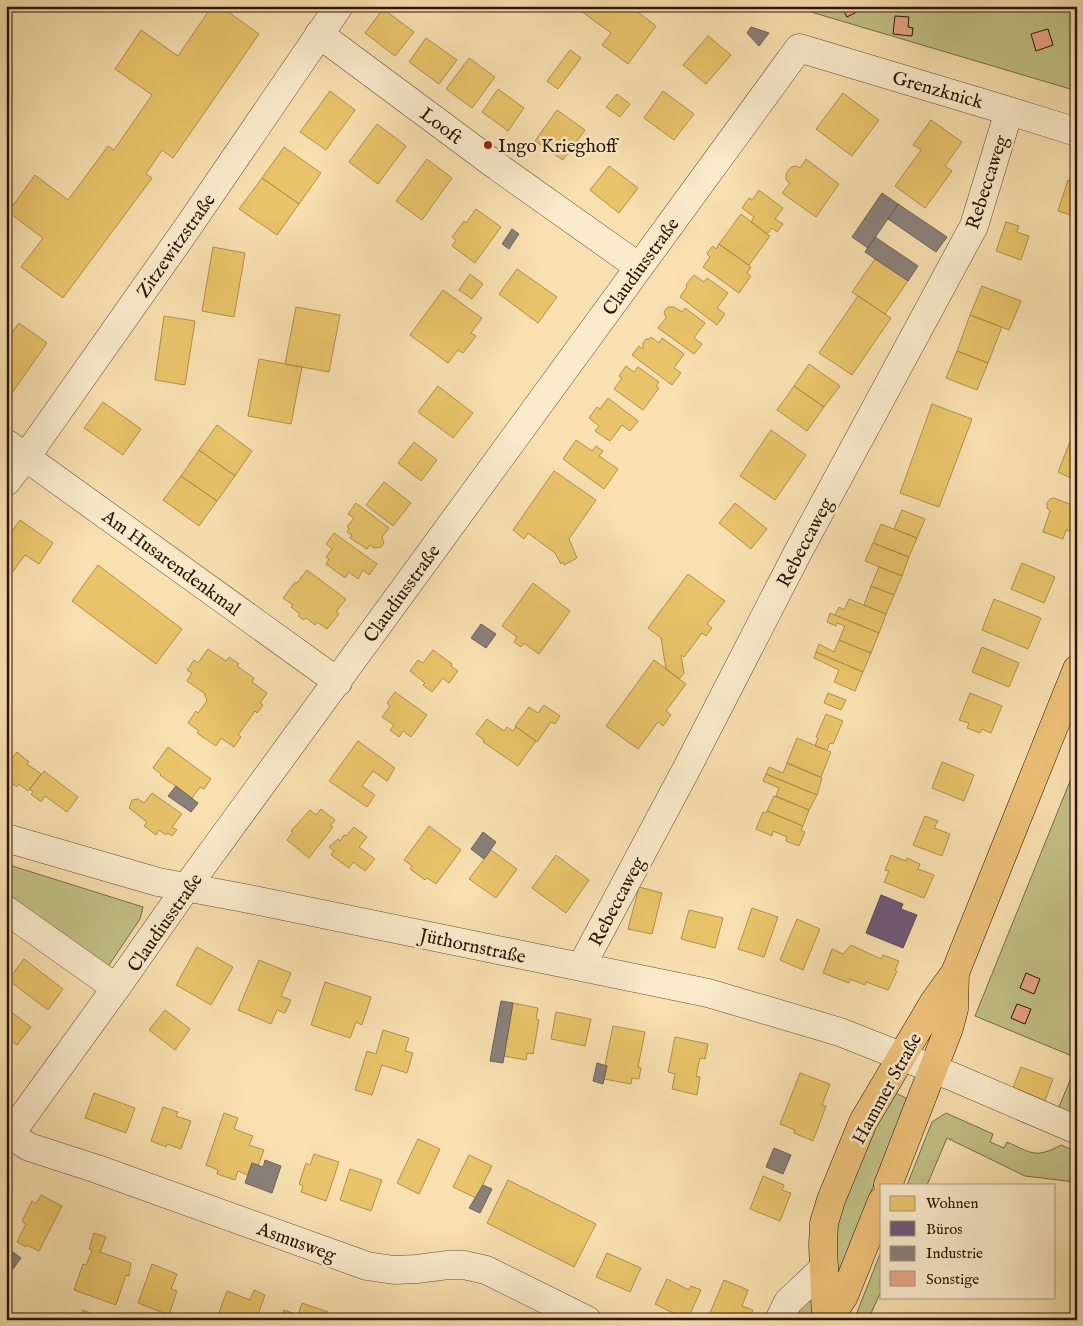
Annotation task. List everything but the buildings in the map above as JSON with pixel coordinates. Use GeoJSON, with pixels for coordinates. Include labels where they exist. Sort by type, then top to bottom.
{"type":"FeatureCollection","features":[{"type":"Feature","properties":{"kind":"main road","name":"Hammer Straße"},"geometry":{"type":"LineString","coordinates":[[827,1320],[824,1223],[831,1200],[863,1122],[934,1002],[955,973],[1077,670]]}},
{"type":"Feature","properties":{"kind":"main road","name":"Hammer Straße"},"geometry":{"type":"LineString","coordinates":[[888,1184],[949,1028],[954,1009],[955,973]]}},
{"type":"Feature","properties":{"kind":"main road","name":"Hammer Straße"},"geometry":{"type":"LineString","coordinates":[[827,1320],[844,1296],[880,1206]]}},
{"type":"Feature","properties":{"kind":"street","name":"Zitzewitzstraße"},"geometry":{"type":"LineString","coordinates":[[6,482],[16,450],[188,226],[339,6]]}},
{"type":"Feature","properties":{"kind":"street","name":"Looft"},"geometry":{"type":"LineString","coordinates":[[319,34],[498,167],[639,267]]}},
{"type":"Feature","properties":{"kind":"street","name":"Claudiusstraße"},"geometry":{"type":"LineString","coordinates":[[8,1138],[186,888],[799,48]]}},
{"type":"Feature","properties":{"kind":"street","name":"Grenzknick"},"geometry":{"type":"LineString","coordinates":[[799,48],[1077,132]]}},
{"type":"Feature","properties":{"kind":"street","name":"Rebeccaweg"},"geometry":{"type":"LineString","coordinates":[[581,967],[687,768],[797,554],[974,226],[1009,110]]}},
{"type":"Feature","properties":{"kind":"street","name":"Am Husarendenkmal"},"geometry":{"type":"LineString","coordinates":[[16,450],[338,682]]}},
{"type":"Feature","properties":{"kind":"street","name":"Jüthornstraße"},"geometry":{"type":"LineString","coordinates":[[6,838],[128,875],[186,888],[244,898],[708,993],[840,1032],[934,1069]]}},
{"type":"Feature","properties":{"kind":"street"},"geometry":{"type":"LineString","coordinates":[[6,910],[116,988]]}},
{"type":"Feature","properties":{"kind":"street","name":"Hammer Straße"},"geometry":{"type":"LineString","coordinates":[[934,1069],[1077,1130]]}},
{"type":"Feature","properties":{"kind":"street","name":"Asmusweg"},"geometry":{"type":"LineString","coordinates":[[8,1138],[367,1266],[394,1270],[464,1265],[486,1270],[587,1320]]}},
{"type":"Feature","properties":{"kind":"street"},"geometry":{"type":"LineString","coordinates":[[780,1320],[788,1302],[824,1268]]}},
{"type":"Feature","properties":{"kind":"shaded area"},"geometry":{"type":"Polygon","coordinates":[[[794,6],[1077,6],[1077,91],[811,12],[794,6]]]}},
{"type":"Feature","properties":{"kind":"shaded area"},"geometry":{"type":"Polygon","coordinates":[[[1077,764],[1077,1058],[975,1016],[1077,764]]]}},
{"type":"Feature","properties":{"kind":"shaded area"},"geometry":{"type":"Polygon","coordinates":[[[6,864],[143,907],[140,919],[105,971],[6,901],[6,864]]]}},
{"type":"Feature","properties":{"kind":"shaded area"},"geometry":{"type":"Polygon","coordinates":[[[1077,1064],[1077,1116],[1058,1109],[1077,1064]]]}},
{"type":"Feature","properties":{"kind":"shaded area"},"geometry":{"type":"Polygon","coordinates":[[[893,1092],[908,1099],[841,1267],[837,1289],[833,1212],[893,1092]]]}},
{"type":"Feature","properties":{"kind":"shaded area"},"geometry":{"type":"Polygon","coordinates":[[[946,1113],[993,1134],[990,1142],[1004,1148],[1007,1142],[1022,1149],[1039,1153],[1061,1145],[1077,1152],[1077,1179],[1075,1182],[1025,1176],[947,1138],[927,1184],[907,1184],[932,1122],[946,1113]]]}},
{"type":"Feature","properties":{"kind":"shaded area"},"geometry":{"type":"Polygon","coordinates":[[[880,1254],[880,1293],[868,1320],[854,1320],[880,1254]]]}},
{"type":"Feature","properties":{"kind":"shaded area"},"geometry":{"type":"Polygon","coordinates":[[[816,1289],[813,1320],[788,1320],[816,1289]]]}},
{"type":"Feature","properties":{"kind":"place","name":"Ingo Krieghoff"},"geometry":{"type":"Point","coordinates":[488,145]}}]}
